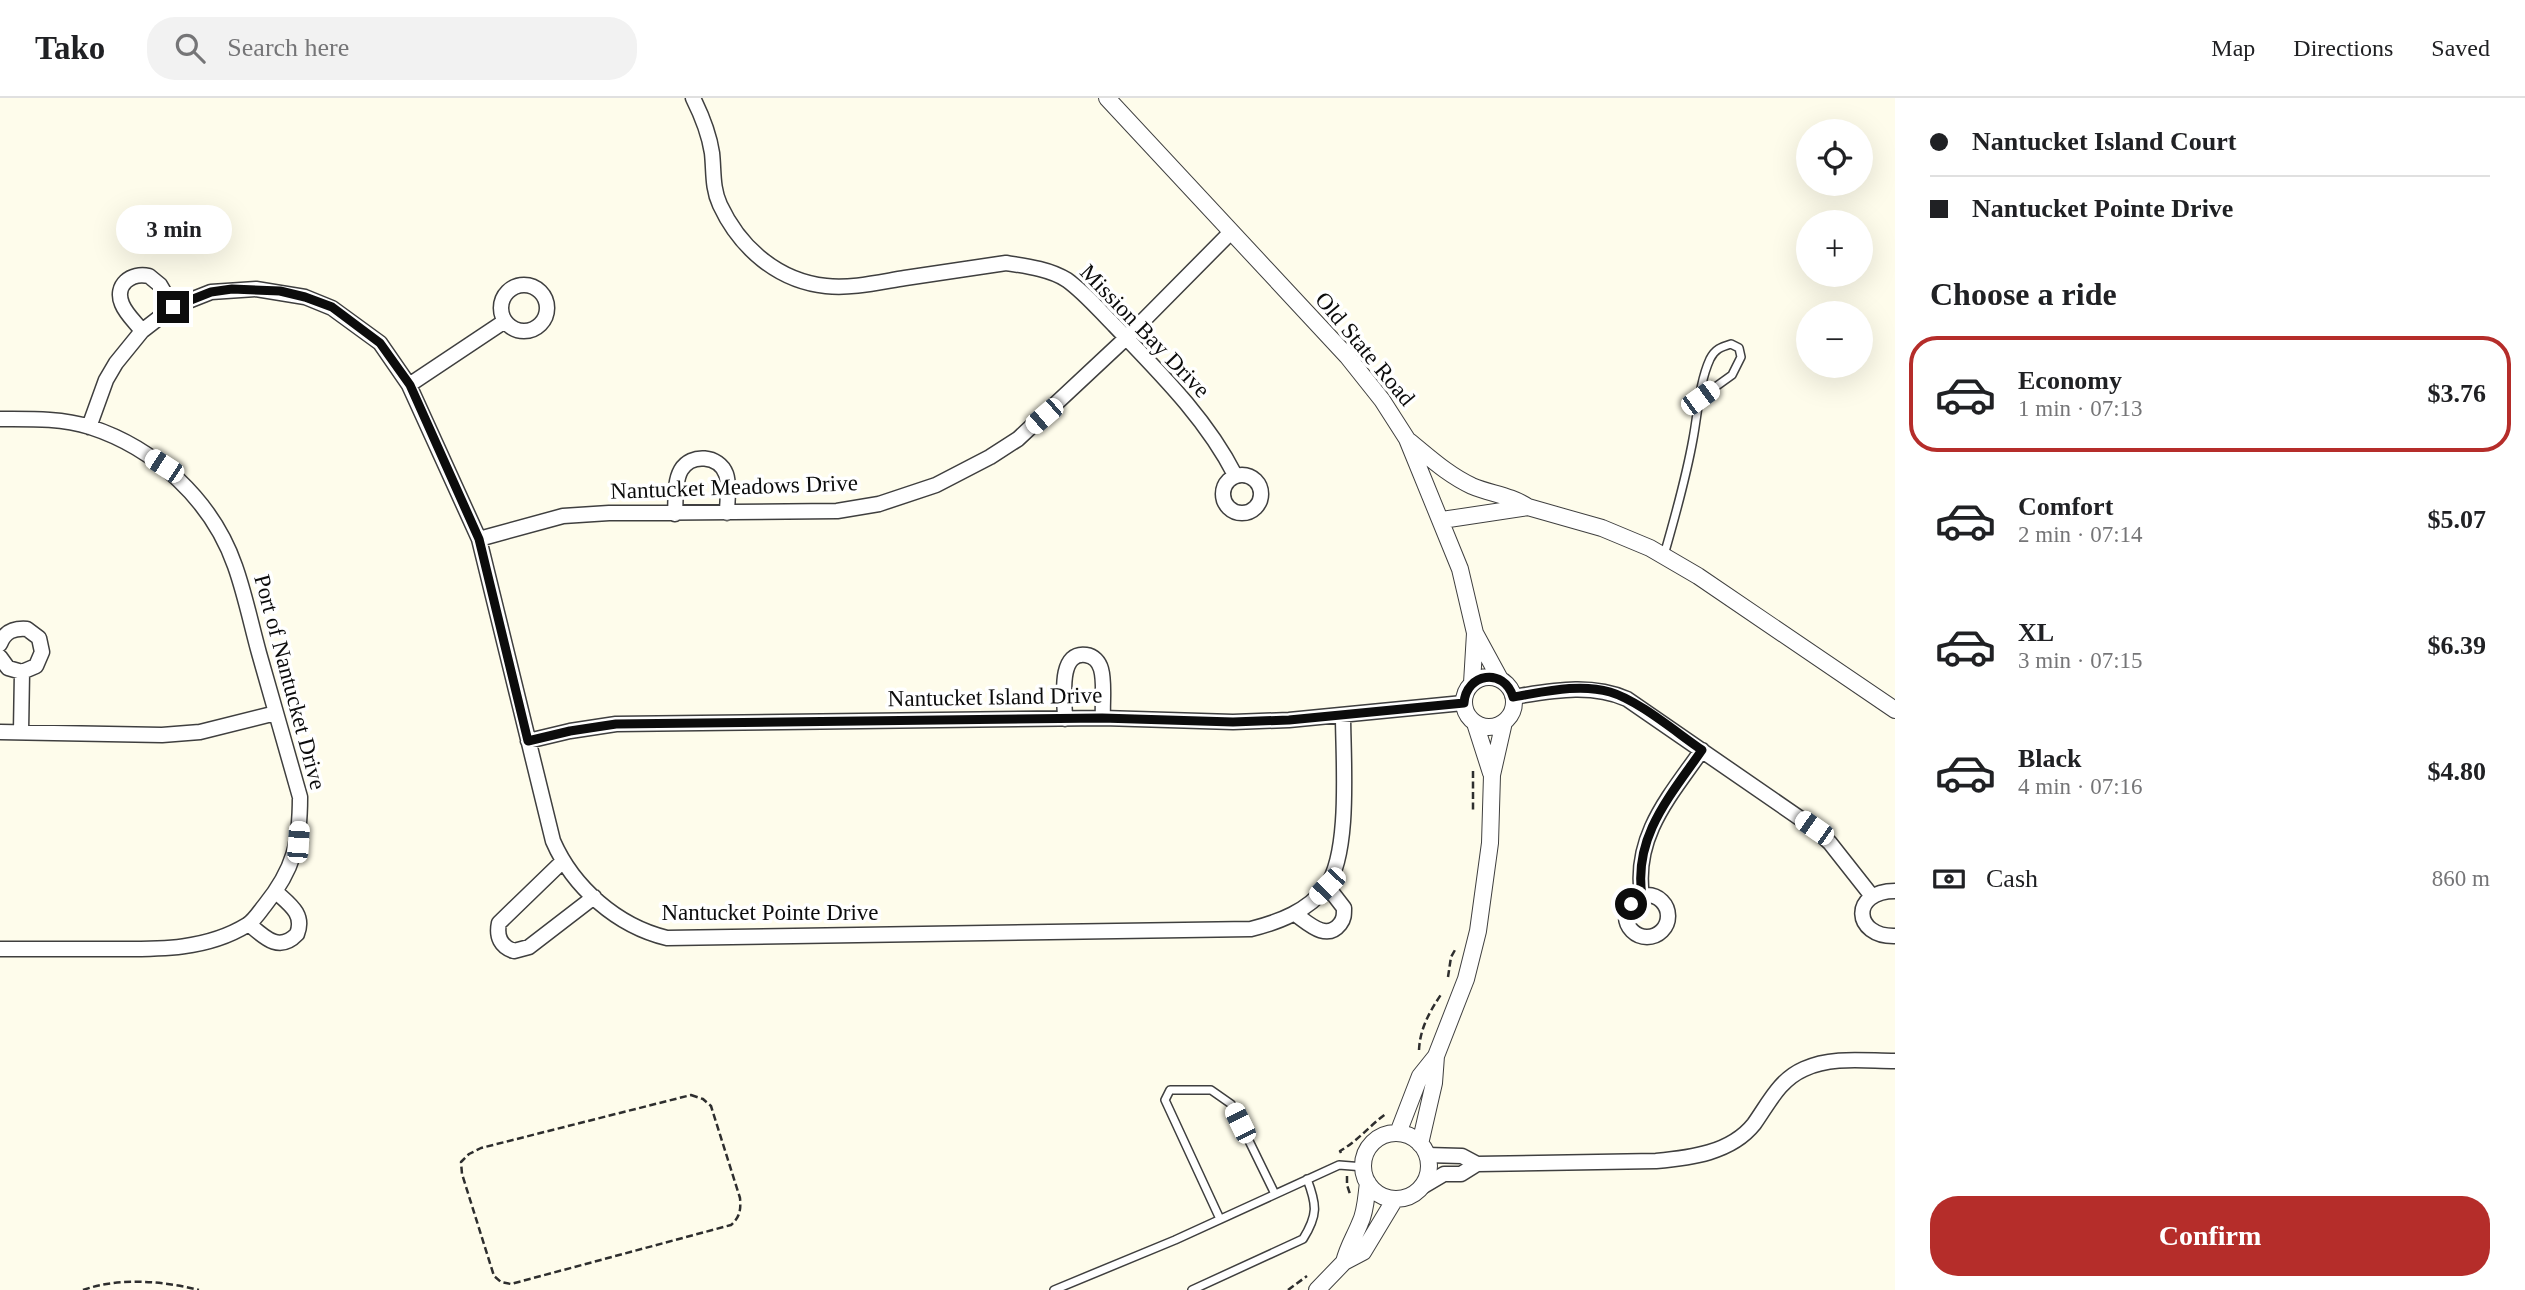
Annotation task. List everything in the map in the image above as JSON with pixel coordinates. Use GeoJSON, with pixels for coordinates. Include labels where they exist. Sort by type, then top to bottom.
{"type":"FeatureCollection","features":[{"type":"Feature","properties":{"kind":"street","name":"Mission Bay Drive"},"geometry":{"type":"LineString","coordinates":[[693,98],[706,124],[712,153],[712,179],[719,203],[734,232],[756,255],[778,271],[800,281],[828,287],[1006,263],[1027,266],[1066,279],[1126,338],[1194,413],[1223,452],[1235,475]]}},
{"type":"Feature","properties":{"kind":"street","name":"Old State Road"},"geometry":{"type":"LineString","coordinates":[[1107,98],[1347,356],[1381,400],[1407,439],[1442,520],[1460,569],[1475,633]]}},
{"type":"Feature","properties":{"kind":"street","name":"Nantucket Meadows Drive"},"geometry":{"type":"LineString","coordinates":[[479,539],[563,516],[609,513],[837,511],[879,504],[936,485],[1018,439],[1126,338],[1231,232]]}},
{"type":"Feature","properties":{"kind":"street"},"geometry":{"type":"LineString","coordinates":[[142,331],[121,304],[120,293],[126,280],[132,276],[149,276],[160,285],[173,307]]}},
{"type":"Feature","properties":{"kind":"street","name":"Nantucket Pointe Drive"},"geometry":{"type":"LineString","coordinates":[[89,426],[106,380],[142,331],[173,307],[211,292],[232,289],[280,291],[305,297],[332,307],[380,343],[410,385],[479,539],[552,841],[562,862],[576,881],[636,928],[667,938],[1251,929],[1274,923],[1295,914],[1313,901],[1327,886],[1338,862],[1342,834],[1343,715]]}},
{"type":"Feature","properties":{"kind":"street"},"geometry":{"type":"LineString","coordinates":[[410,385],[505,321]]}},
{"type":"Feature","properties":{"kind":"street","name":"Port of Nantucket Drive"},"geometry":{"type":"LineString","coordinates":[[0,419],[41,418],[89,426],[132,445],[164,466],[192,494],[218,528],[235,565],[300,796],[298,842],[291,866],[276,892],[249,924],[217,938],[172,949],[0,949]]}},
{"type":"Feature","properties":{"kind":"street"},"geometry":{"type":"LineString","coordinates":[[1407,439],[1441,468],[1471,486],[1516,499],[1528,507],[1602,528],[1664,556],[1698,576],[1895,710]]}},
{"type":"Feature","properties":{"kind":"street"},"geometry":{"type":"LineString","coordinates":[[675,514],[681,469],[694,459],[703,457],[714,461],[726,474],[727,513]]}},
{"type":"Feature","properties":{"kind":"street"},"geometry":{"type":"LineString","coordinates":[[1442,520],[1528,507]]}},
{"type":"Feature","properties":{"kind":"street"},"geometry":{"type":"LineString","coordinates":[[0,643],[5,634],[19,628],[27,629],[39,638],[43,652],[36,666],[22,672],[8,668],[0,657]]}},
{"type":"Feature","properties":{"kind":"street"},"geometry":{"type":"LineString","coordinates":[[1475,633],[1513,697],[1511,714],[1499,725],[1482,726],[1475,723],[1469,718],[1464,703],[1467,689],[1472,683],[1485,677],[1500,679]]}},
{"type":"Feature","properties":{"kind":"street"},"geometry":{"type":"LineString","coordinates":[[1472,683],[1475,633]]}},
{"type":"Feature","properties":{"kind":"street"},"geometry":{"type":"LineString","coordinates":[[1065,719],[1066,669],[1073,658],[1084,655],[1093,657],[1101,667],[1102,718]]}},
{"type":"Feature","properties":{"kind":"street"},"geometry":{"type":"LineString","coordinates":[[21,732],[22,672]]}},
{"type":"Feature","properties":{"kind":"street"},"geometry":{"type":"LineString","coordinates":[[1513,697],[1567,689],[1609,691],[1627,699],[1814,828],[1830,843],[1871,895]]}},
{"type":"Feature","properties":{"kind":"street","name":"Nantucket Island Drive"},"geometry":{"type":"LineString","coordinates":[[528,741],[616,724],[1102,718],[1233,722],[1464,703]]}},
{"type":"Feature","properties":{"kind":"street"},"geometry":{"type":"LineString","coordinates":[[0,732],[187,733],[276,713]]}},
{"type":"Feature","properties":{"kind":"street"},"geometry":{"type":"LineString","coordinates":[[1422,1187],[1429,1169],[1424,1149],[1436,1056],[1466,979],[1478,931],[1490,843],[1492,775],[1503,722]]}},
{"type":"Feature","properties":{"kind":"street"},"geometry":{"type":"LineString","coordinates":[[1475,723],[1492,775]]}},
{"type":"Feature","properties":{"kind":"street"},"geometry":{"type":"LineString","coordinates":[[1642,896],[1639,878],[1642,853],[1655,820],[1702,750]]}},
{"type":"Feature","properties":{"kind":"street"},"geometry":{"type":"LineString","coordinates":[[562,862],[499,923],[498,937],[502,944],[514,951],[529,947],[594,897]]}},
{"type":"Feature","properties":{"kind":"street"},"geometry":{"type":"LineString","coordinates":[[1295,914],[1317,930],[1336,929],[1343,921],[1344,908],[1327,886]]}},
{"type":"Feature","properties":{"kind":"street"},"geometry":{"type":"LineString","coordinates":[[1895,891],[1871,895],[1863,908],[1867,927],[1881,935],[1895,936]]}},
{"type":"Feature","properties":{"kind":"street"},"geometry":{"type":"LineString","coordinates":[[249,924],[272,943],[286,943],[297,934],[300,921],[298,914],[276,892]]}},
{"type":"Feature","properties":{"kind":"street"},"geometry":{"type":"LineString","coordinates":[[1398,1133],[1420,1076],[1436,1056]]}},
{"type":"Feature","properties":{"kind":"street"},"geometry":{"type":"LineString","coordinates":[[1344,1262],[1348,1244],[1360,1223],[1366,1204],[1368,1149],[1376,1140],[1387,1134],[1410,1136],[1424,1149],[1462,1156],[1477,1164],[1685,1159],[1712,1152],[1734,1142],[1752,1126],[1785,1080],[1805,1069],[1830,1061],[1895,1061]]}},
{"type":"Feature","properties":{"kind":"street"},"geometry":{"type":"LineString","coordinates":[[1366,1175],[1375,1192],[1395,1199],[1414,1194],[1444,1174],[1461,1174],[1477,1164]]}},
{"type":"Feature","properties":{"kind":"street"},"geometry":{"type":"LineString","coordinates":[[1317,1290],[1344,1262],[1363,1252],[1395,1199]]}},
{"type":"Feature","properties":{"kind":"lane"},"geometry":{"type":"LineString","coordinates":[[1664,556],[1687,466],[1700,398],[1709,360],[1716,350],[1731,344],[1739,348],[1741,357],[1732,375],[1700,398]]}},
{"type":"Feature","properties":{"kind":"lane"},"geometry":{"type":"LineString","coordinates":[[1220,1219],[1165,1100],[1170,1090],[1212,1090],[1231,1104],[1275,1194]]}},
{"type":"Feature","properties":{"kind":"lane"},"geometry":{"type":"LineString","coordinates":[[1054,1290],[1069,1288],[1339,1165],[1346,1165],[1366,1175]]}},
{"type":"Feature","properties":{"kind":"lane"},"geometry":{"type":"LineString","coordinates":[[1192,1290],[1303,1239],[1312,1225],[1315,1211],[1307,1179]]}},
{"type":"Feature","properties":{"kind":"path"},"geometry":{"type":"LineString","coordinates":[[1473,762],[1474,823]]}},
{"type":"Feature","properties":{"kind":"path"},"geometry":{"type":"LineString","coordinates":[[1448,979],[1451,957],[1458,946]]}},
{"type":"Feature","properties":{"kind":"path"},"geometry":{"type":"LineString","coordinates":[[1419,1051],[1420,1035],[1432,1008],[1444,990]]}},
{"type":"Feature","properties":{"kind":"path"},"geometry":{"type":"LineString","coordinates":[[691,1095],[703,1099],[711,1106],[740,1198],[738,1219],[731,1225],[617,1257],[511,1284],[501,1282],[494,1276],[461,1174],[461,1162],[481,1148],[679,1097],[691,1095]]}},
{"type":"Feature","properties":{"kind":"path"},"geometry":{"type":"LineString","coordinates":[[1350,1194],[1346,1165],[1340,1151],[1354,1143],[1388,1113]]}},
{"type":"Feature","properties":{"kind":"path"},"geometry":{"type":"LineString","coordinates":[[1287,1290],[1311,1273]]}},
{"type":"Feature","properties":{"kind":"path"},"geometry":{"type":"LineString","coordinates":[[83,1290],[136,1281],[179,1285],[199,1290]]}},
{"type":"Feature","properties":{"kind":"route"},"geometry":{"type":"LineString","coordinates":[[173,307],[211,292],[232,289],[280,291],[332,307],[380,343],[410,385],[479,539],[528,741],[616,724],[1102,718],[1233,722],[1289,720],[1464,703],[1467,689],[1478,679],[1485,677],[1500,679],[1511,690],[1513,697],[1567,689],[1609,691],[1627,699],[1702,750],[1655,820],[1642,853],[1639,878],[1642,896],[1631,904]]}}]}
